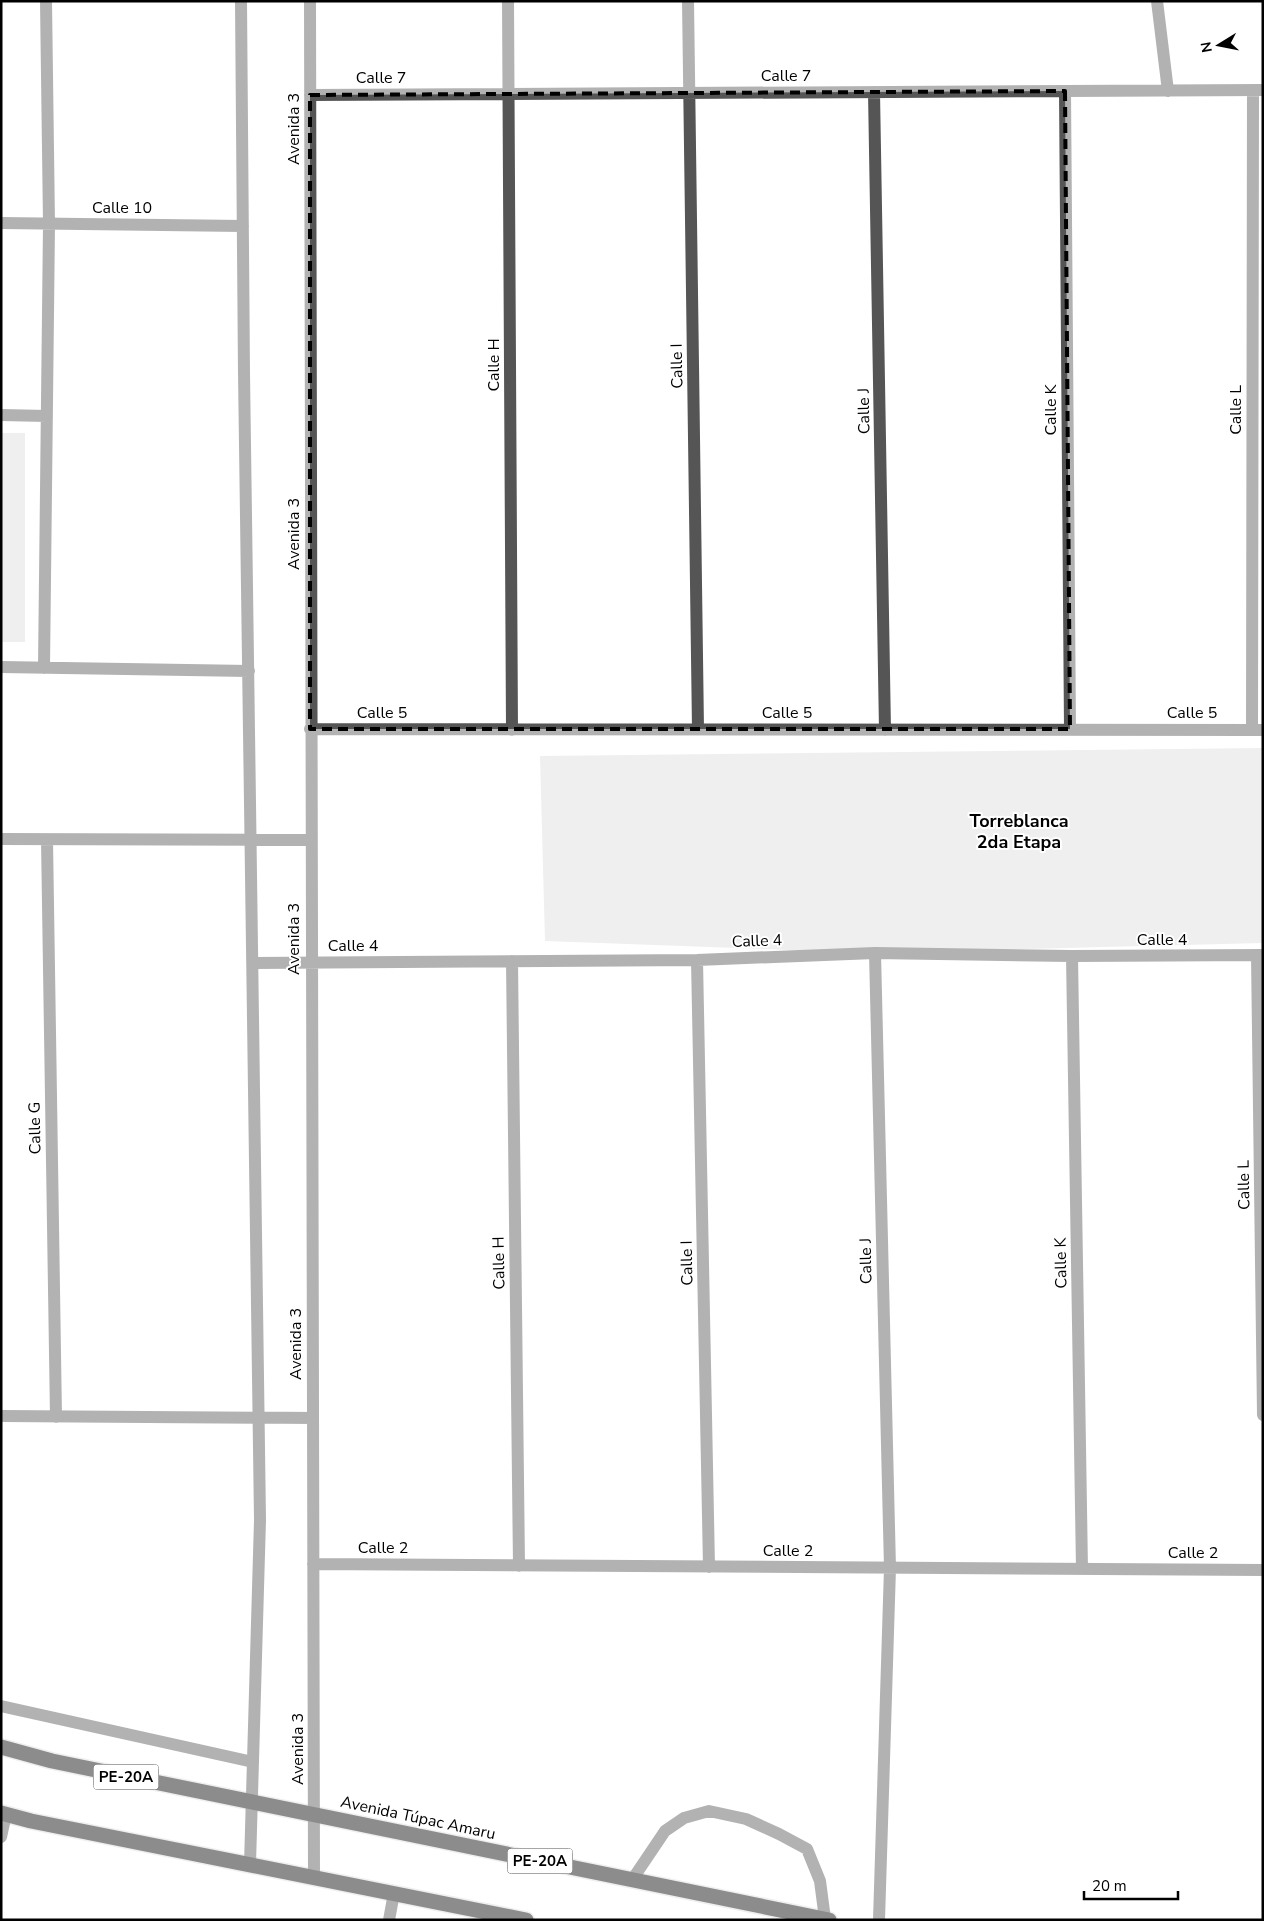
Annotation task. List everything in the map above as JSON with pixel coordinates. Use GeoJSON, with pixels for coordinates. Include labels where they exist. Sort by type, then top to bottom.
{"type":"FeatureCollection","features":[{"type":"Feature","properties":{"kind":"highway","name":"Avenida Túpac Amaru"},"geometry":{"type":"LineString","coordinates":[[1,1747],[52,1761],[827,1919]]}},
{"type":"Feature","properties":{"kind":"highway"},"geometry":{"type":"LineString","coordinates":[[4,1813],[31,1821],[526,1920]]}},
{"type":"Feature","properties":{"kind":"street"},"geometry":{"type":"LineString","coordinates":[[44,668],[49,224],[46,1]]}},
{"type":"Feature","properties":{"kind":"street"},"geometry":{"type":"LineString","coordinates":[[241,1],[260,1520],[250,1864]]}},
{"type":"Feature","properties":{"kind":"street","name":"Avenida 3"},"geometry":{"type":"LineString","coordinates":[[310,1],[310,962],[314,1877]]}},
{"type":"Feature","properties":{"kind":"street","name":"Calle H"},"geometry":{"type":"LineString","coordinates":[[508,1],[512,730]]}},
{"type":"Feature","properties":{"kind":"street","name":"Calle I"},"geometry":{"type":"LineString","coordinates":[[688,1],[698,729]]}},
{"type":"Feature","properties":{"kind":"street"},"geometry":{"type":"LineString","coordinates":[[1157,1],[1168,91]]}},
{"type":"Feature","properties":{"kind":"street","name":"Calle 7"},"geometry":{"type":"LineString","coordinates":[[310,95],[1258,90]]}},
{"type":"Feature","properties":{"kind":"street","name":"Calle L"},"geometry":{"type":"LineString","coordinates":[[1257,730],[1258,90]]}},
{"type":"Feature","properties":{"kind":"street","name":"Calle K"},"geometry":{"type":"LineString","coordinates":[[1065,91],[1070,729]]}},
{"type":"Feature","properties":{"kind":"street","name":"Calle J"},"geometry":{"type":"LineString","coordinates":[[874,92],[885,730]]}},
{"type":"Feature","properties":{"kind":"street","name":"Calle 10"},"geometry":{"type":"LineString","coordinates":[[1,223],[243,226]]}},
{"type":"Feature","properties":{"kind":"street"},"geometry":{"type":"LineString","coordinates":[[1,415],[47,416]]}},
{"type":"Feature","properties":{"kind":"street"},"geometry":{"type":"LineString","coordinates":[[1,667],[248,671]]}},
{"type":"Feature","properties":{"kind":"street","name":"Calle 5"},"geometry":{"type":"LineString","coordinates":[[310,729],[1257,730]]}},
{"type":"Feature","properties":{"kind":"street"},"geometry":{"type":"LineString","coordinates":[[1,840],[310,840]]}},
{"type":"Feature","properties":{"kind":"street","name":"Calle G"},"geometry":{"type":"LineString","coordinates":[[47,840],[56,1417]]}},
{"type":"Feature","properties":{"kind":"street","name":"Calle J"},"geometry":{"type":"LineString","coordinates":[[875,953],[890,1568],[879,1920]]}},
{"type":"Feature","properties":{"kind":"street","name":"Calle 4"},"geometry":{"type":"LineString","coordinates":[[253,963],[697,960],[875,953],[1072,956],[1260,955]]}},
{"type":"Feature","properties":{"kind":"street","name":"Calle L"},"geometry":{"type":"LineString","coordinates":[[1260,955],[1263,1414]]}},
{"type":"Feature","properties":{"kind":"street","name":"Calle K"},"geometry":{"type":"LineString","coordinates":[[1072,956],[1082,1569]]}},
{"type":"Feature","properties":{"kind":"street","name":"Calle I"},"geometry":{"type":"LineString","coordinates":[[697,960],[709,1567]]}},
{"type":"Feature","properties":{"kind":"street","name":"Calle H"},"geometry":{"type":"LineString","coordinates":[[512,961],[519,1566]]}},
{"type":"Feature","properties":{"kind":"street"},"geometry":{"type":"LineString","coordinates":[[1,1416],[313,1418]]}},
{"type":"Feature","properties":{"kind":"street","name":"Calle 2"},"geometry":{"type":"LineString","coordinates":[[313,1564],[1263,1570]]}},
{"type":"Feature","properties":{"kind":"street"},"geometry":{"type":"LineString","coordinates":[[1,1706],[253,1762]]}},
{"type":"Feature","properties":{"kind":"street"},"geometry":{"type":"LineString","coordinates":[[632,1880],[664,1832],[684,1818],[709,1811],[746,1819],[779,1834],[807,1850],[820,1881],[827,1919]]}},
{"type":"Feature","properties":{"kind":"street"},"geometry":{"type":"LineString","coordinates":[[1,1837],[4,1813]]}},
{"type":"Feature","properties":{"kind":"street"},"geometry":{"type":"LineString","coordinates":[[389,1920],[394,1893]]}},
{"type":"Feature","properties":{"kind":"highlighted area"},"geometry":{"type":"Polygon","coordinates":[[[1065,91],[1070,729],[310,729],[310,95],[1065,91]]]}},
{"type":"Feature","properties":{"kind":"shaded area"},"geometry":{"type":"Polygon","coordinates":[[[1,433],[25,433],[25,642],[1,642],[1,433]]]}},
{"type":"Feature","properties":{"kind":"shaded area"},"geometry":{"type":"Polygon","coordinates":[[[1263,748],[1263,943],[875,953],[545,941],[540,756],[1263,748]]]}},
{"type":"Feature","properties":{"kind":"district","name":"Torreblanca 2da Etapa"},"geometry":{"type":"Point","coordinates":[1019,831]}}]}
